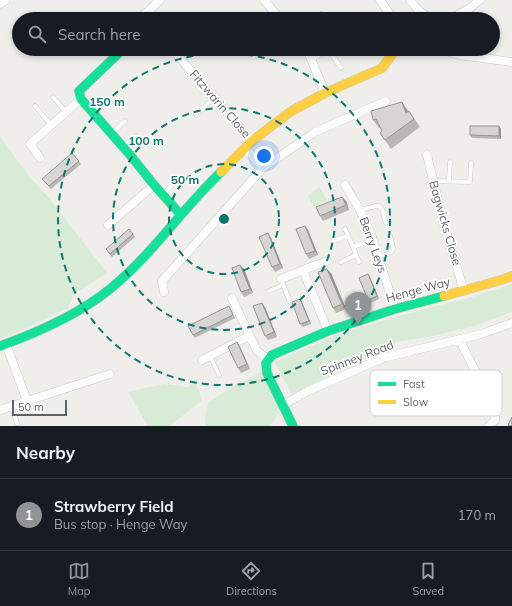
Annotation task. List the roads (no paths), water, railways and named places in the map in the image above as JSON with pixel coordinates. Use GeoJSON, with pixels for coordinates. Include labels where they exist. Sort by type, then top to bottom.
{"type":"FeatureCollection","features":[{"type":"Feature","properties":{"kind":"street"},"geometry":{"type":"LineString","coordinates":[[0,4],[6,0]]}},
{"type":"Feature","properties":{"kind":"street"},"geometry":{"type":"LineString","coordinates":[[147,12],[160,0]]}},
{"type":"Feature","properties":{"kind":"street"},"geometry":{"type":"LineString","coordinates":[[264,0],[274,12]]}},
{"type":"Feature","properties":{"kind":"street"},"geometry":{"type":"LineString","coordinates":[[380,0],[388,12]]}},
{"type":"Feature","properties":{"kind":"street"},"geometry":{"type":"LineString","coordinates":[[410,0],[415,7],[422,12]]}},
{"type":"Feature","properties":{"kind":"street"},"geometry":{"type":"LineString","coordinates":[[463,12],[480,0]]}},
{"type":"Feature","properties":{"kind":"street"},"geometry":{"type":"LineString","coordinates":[[117,56],[79,91],[81,99],[181,215]]}},
{"type":"Feature","properties":{"kind":"street","name":"Fitzwarin Close"},"geometry":{"type":"LineString","coordinates":[[178,56],[252,140]]}},
{"type":"Feature","properties":{"kind":"street"},"geometry":{"type":"LineString","coordinates":[[310,56],[325,92]]}},
{"type":"Feature","properties":{"kind":"street"},"geometry":{"type":"LineString","coordinates":[[27,401],[3,345],[32,334],[79,311],[104,293],[142,259],[215,177],[252,140],[290,112],[325,92],[382,68],[391,56]]}},
{"type":"Feature","properties":{"kind":"street"},"geometry":{"type":"LineString","coordinates":[[467,56],[512,62]]}},
{"type":"Feature","properties":{"kind":"street"},"geometry":{"type":"LineString","coordinates":[[40,158],[30,144],[81,99]]}},
{"type":"Feature","properties":{"kind":"street"},"geometry":{"type":"LineString","coordinates":[[164,292],[162,281],[263,168],[315,132],[386,101]]}},
{"type":"Feature","properties":{"kind":"street"},"geometry":{"type":"LineString","coordinates":[[245,148],[263,168]]}},
{"type":"Feature","properties":{"kind":"street","name":"Bagwicks Close"},"geometry":{"type":"LineString","coordinates":[[427,155],[443,221],[464,290]]}},
{"type":"Feature","properties":{"kind":"street"},"geometry":{"type":"LineString","coordinates":[[108,225],[154,185]]}},
{"type":"Feature","properties":{"kind":"street","name":"Berry Leys"},"geometry":{"type":"LineString","coordinates":[[345,185],[372,234],[395,309]]}},
{"type":"Feature","properties":{"kind":"street"},"geometry":{"type":"LineString","coordinates":[[282,282],[303,270],[327,261]]}},
{"type":"Feature","properties":{"kind":"street"},"geometry":{"type":"LineString","coordinates":[[303,270],[328,331]]}},
{"type":"Feature","properties":{"kind":"street","name":"Henge Way"},"geometry":{"type":"LineString","coordinates":[[268,359],[272,355],[328,331],[395,309],[512,276]]}},
{"type":"Feature","properties":{"kind":"street"},"geometry":{"type":"LineString","coordinates":[[232,298],[257,351],[268,359],[266,365],[268,373],[293,426]]}},
{"type":"Feature","properties":{"kind":"street","name":"Spinney Road"},"geometry":{"type":"LineString","coordinates":[[283,405],[308,391],[383,358],[482,334],[512,323]]}},
{"type":"Feature","properties":{"kind":"street"},"geometry":{"type":"LineString","coordinates":[[202,360],[249,336]]}},
{"type":"Feature","properties":{"kind":"street"},"geometry":{"type":"LineString","coordinates":[[459,339],[475,370]]}},
{"type":"Feature","properties":{"kind":"street"},"geometry":{"type":"LineString","coordinates":[[0,410],[110,374]]}},
{"type":"Feature","properties":{"kind":"street"},"geometry":{"type":"LineString","coordinates":[[489,426],[495,420],[495,416]]}},
{"type":"Feature","properties":{"kind":"lane"},"geometry":{"type":"LineString","coordinates":[[311,60],[317,56]]}},
{"type":"Feature","properties":{"kind":"lane"},"geometry":{"type":"LineString","coordinates":[[333,56],[341,68]]}},
{"type":"Feature","properties":{"kind":"lane"},"geometry":{"type":"LineString","coordinates":[[53,96],[66,112]]}},
{"type":"Feature","properties":{"kind":"lane"},"geometry":{"type":"LineString","coordinates":[[196,114],[214,98]]}},
{"type":"Feature","properties":{"kind":"lane"},"geometry":{"type":"LineString","coordinates":[[35,106],[51,125]]}},
{"type":"Feature","properties":{"kind":"lane"},"geometry":{"type":"LineString","coordinates":[[111,133],[125,121]]}},
{"type":"Feature","properties":{"kind":"lane"},"geometry":{"type":"LineString","coordinates":[[123,147],[136,136]]}},
{"type":"Feature","properties":{"kind":"lane"},"geometry":{"type":"LineString","coordinates":[[449,181],[450,162]]}},
{"type":"Feature","properties":{"kind":"lane"},"geometry":{"type":"LineString","coordinates":[[433,180],[470,182],[471,163]]}},
{"type":"Feature","properties":{"kind":"lane"},"geometry":{"type":"LineString","coordinates":[[163,194],[178,180]]}},
{"type":"Feature","properties":{"kind":"lane"},"geometry":{"type":"LineString","coordinates":[[360,210],[379,206],[382,209],[386,223]]}},
{"type":"Feature","properties":{"kind":"lane"},"geometry":{"type":"LineString","coordinates":[[345,229],[358,262]]}},
{"type":"Feature","properties":{"kind":"lane"},"geometry":{"type":"LineString","coordinates":[[333,241],[348,236]]}},
{"type":"Feature","properties":{"kind":"lane"},"geometry":{"type":"LineString","coordinates":[[379,257],[392,253],[394,248],[390,236]]}},
{"type":"Feature","properties":{"kind":"lane"},"geometry":{"type":"LineString","coordinates":[[353,247],[373,240]]}},
{"type":"Feature","properties":{"kind":"lane"},"geometry":{"type":"LineString","coordinates":[[341,262],[356,255]]}},
{"type":"Feature","properties":{"kind":"lane"},"geometry":{"type":"LineString","coordinates":[[269,291],[282,282],[290,302]]}},
{"type":"Feature","properties":{"kind":"lane"},"geometry":{"type":"LineString","coordinates":[[210,356],[219,374]]}},
{"type":"Feature","properties":{"kind":"lane"},"geometry":{"type":"LineString","coordinates":[[11,406],[17,423]]}},
{"type":"Feature","properties":{"kind":"place","name":"Strawberry Field"},"geometry":{"type":"Point","coordinates":[358,325]}}]}
